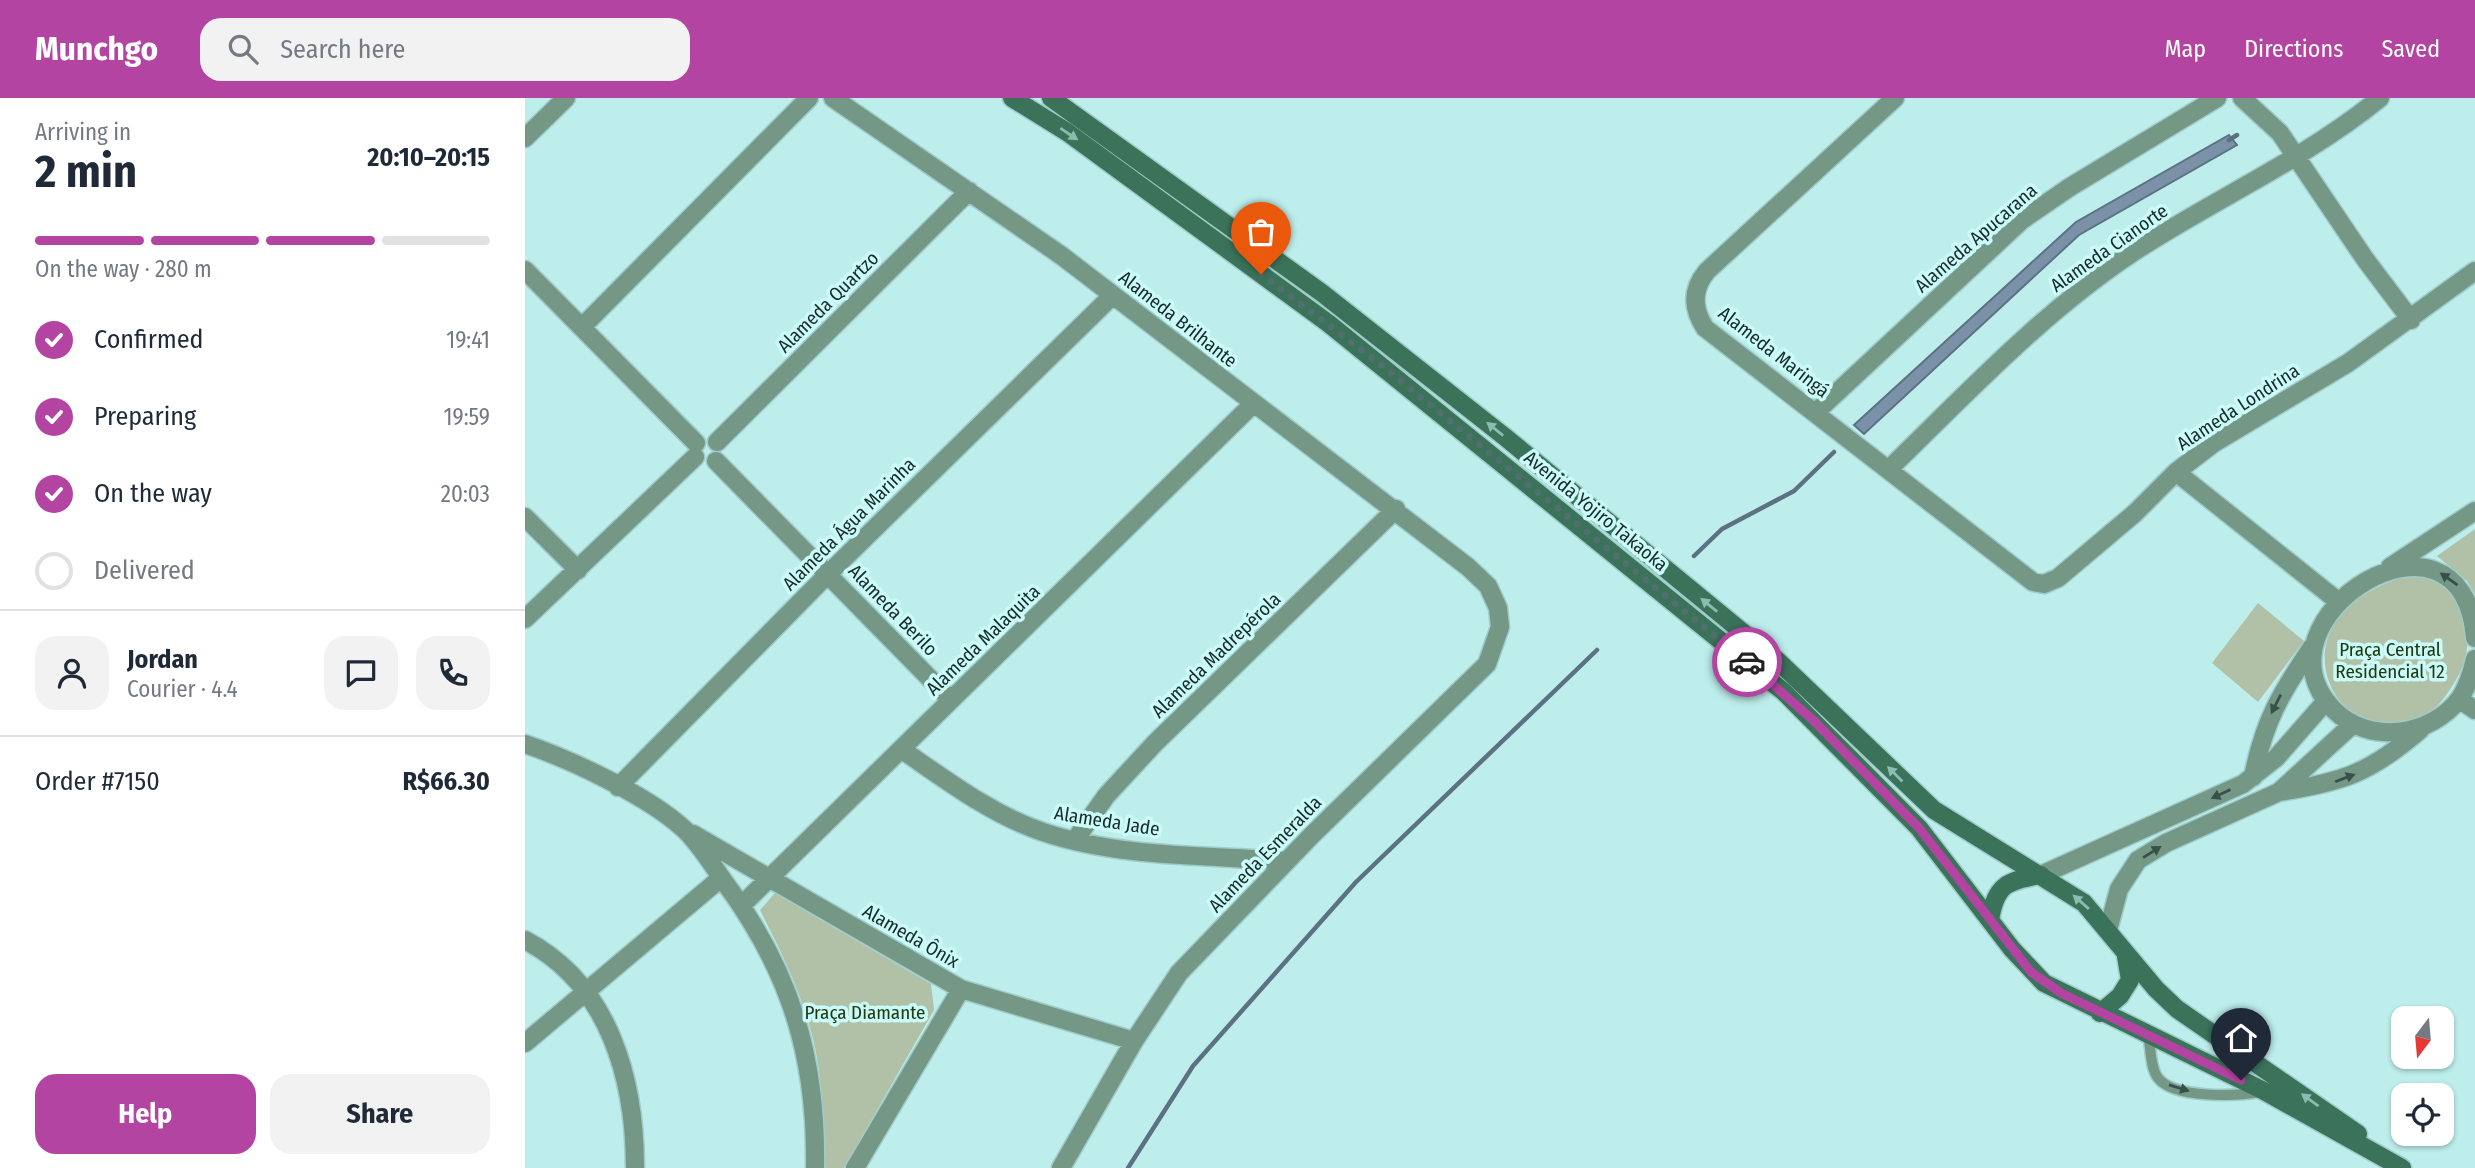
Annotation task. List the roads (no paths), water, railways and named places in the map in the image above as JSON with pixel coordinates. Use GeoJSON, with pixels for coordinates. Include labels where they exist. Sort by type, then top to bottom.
{"type":"FeatureCollection","features":[{"type":"Feature","properties":{"kind":"main road","name":"Avenida Yojiro Takaoka"},"geometry":{"type":"LineString","coordinates":[[1012,98],[1067,132],[1328,323],[1784,692],[1919,828],[2038,977],[2101,1013],[2264,1091],[2404,1168]]}},
{"type":"Feature","properties":{"kind":"main road","name":"Avenida Yojiro Takaoka"},"geometry":{"type":"LineString","coordinates":[[1051,98],[1322,293],[1505,437],[1779,662],[1934,810],[2084,903],[2177,1009],[2404,1168]]}},
{"type":"Feature","properties":{"kind":"main road"},"geometry":{"type":"LineString","coordinates":[[1990,920],[1995,897],[2001,888],[2018,878],[2041,874]]}},
{"type":"Feature","properties":{"kind":"main road"},"geometry":{"type":"LineString","coordinates":[[2101,1013],[2120,996],[2130,980],[2126,954]]}},
{"type":"Feature","properties":{"kind":"street"},"geometry":{"type":"LineString","coordinates":[[525,138],[566,98]]}},
{"type":"Feature","properties":{"kind":"street"},"geometry":{"type":"LineString","coordinates":[[582,327],[809,98]]}},
{"type":"Feature","properties":{"kind":"street","name":"Alameda Brilhante"},"geometry":{"type":"LineString","coordinates":[[833,98],[1113,295],[1253,404],[1396,509],[1488,586]]}},
{"type":"Feature","properties":{"kind":"street","name":"Alameda Maringá"},"geometry":{"type":"LineString","coordinates":[[1895,98],[1707,271],[1696,289],[1696,311],[1705,328],[2033,582]]}},
{"type":"Feature","properties":{"kind":"street","name":"Alameda Apucarana"},"geometry":{"type":"LineString","coordinates":[[1816,412],[2022,220],[2070,187],[2217,98]]}},
{"type":"Feature","properties":{"kind":"street"},"geometry":{"type":"LineString","coordinates":[[2242,98],[2280,133],[2358,249],[2411,320]]}},
{"type":"Feature","properties":{"kind":"street","name":"Alameda Cianorte"},"geometry":{"type":"LineString","coordinates":[[1889,469],[2065,303],[2101,275],[2208,205],[2297,158],[2381,98]]}},
{"type":"Feature","properties":{"kind":"street","name":"Alameda Quartzo"},"geometry":{"type":"LineString","coordinates":[[717,452],[968,191]]}},
{"type":"Feature","properties":{"kind":"street"},"geometry":{"type":"LineString","coordinates":[[525,270],[582,327],[695,450],[705,465],[717,452]]}},
{"type":"Feature","properties":{"kind":"street","name":"Alameda Londrina"},"geometry":{"type":"LineString","coordinates":[[2033,582],[2049,583],[2073,567],[2176,472],[2214,443],[2348,363],[2411,320],[2475,271]]}},
{"type":"Feature","properties":{"kind":"street","name":"Alameda Água Marinha"},"geometry":{"type":"LineString","coordinates":[[618,787],[828,574],[1113,295]]}},
{"type":"Feature","properties":{"kind":"street","name":"Alameda Malaquita"},"geometry":{"type":"LineString","coordinates":[[742,905],[1253,404]]}},
{"type":"Feature","properties":{"kind":"street"},"geometry":{"type":"LineString","coordinates":[[525,619],[578,570],[695,450]]}},
{"type":"Feature","properties":{"kind":"street","name":"Alameda Berilo"},"geometry":{"type":"LineString","coordinates":[[717,452],[828,574],[951,700]]}},
{"type":"Feature","properties":{"kind":"street"},"geometry":{"type":"LineString","coordinates":[[2176,472],[2339,602]]}},
{"type":"Feature","properties":{"kind":"street","name":"Alameda Madrepérola"},"geometry":{"type":"LineString","coordinates":[[1075,840],[1106,796],[1155,743],[1396,509]]}},
{"type":"Feature","properties":{"kind":"street"},"geometry":{"type":"LineString","coordinates":[[2253,777],[2259,747],[2276,701],[2312,646],[2321,625],[2339,602],[2475,511]]}},
{"type":"Feature","properties":{"kind":"street"},"geometry":{"type":"LineString","coordinates":[[525,517],[578,570]]}},
{"type":"Feature","properties":{"kind":"street"},"geometry":{"type":"LineString","coordinates":[[2376,576],[2414,566],[2433,569],[2449,577],[2462,588],[2470,606],[2475,638]]}},
{"type":"Feature","properties":{"kind":"street","name":"Alameda Esmeralda"},"geometry":{"type":"LineString","coordinates":[[1061,1168],[1134,1041],[1179,973],[1286,861],[1487,664],[1500,627],[1498,608],[1488,586]]}},
{"type":"Feature","properties":{"kind":"street"},"geometry":{"type":"LineString","coordinates":[[2312,646],[2313,673],[2326,702],[2353,724],[2394,733],[2422,729]]}},
{"type":"Feature","properties":{"kind":"street"},"geometry":{"type":"LineString","coordinates":[[2108,930],[2119,889],[2138,860],[2166,843],[2279,792],[2338,782],[2382,761],[2459,699],[2475,659]]}},
{"type":"Feature","properties":{"kind":"street"},"geometry":{"type":"LineString","coordinates":[[2459,699],[2475,710]]}},
{"type":"Feature","properties":{"kind":"street"},"geometry":{"type":"LineString","coordinates":[[2041,874],[2128,838],[2253,777],[2276,758],[2326,702]]}},
{"type":"Feature","properties":{"kind":"street"},"geometry":{"type":"LineString","coordinates":[[2279,792],[2353,724]]}},
{"type":"Feature","properties":{"kind":"street","name":"Alameda Ônix"},"geometry":{"type":"LineString","coordinates":[[525,744],[566,758],[618,787],[684,829],[961,989],[1134,1041]]}},
{"type":"Feature","properties":{"kind":"street","name":"Alameda Jade"},"geometry":{"type":"LineString","coordinates":[[901,749],[956,787],[1014,820],[1075,840],[1119,848],[1286,861]]}},
{"type":"Feature","properties":{"kind":"street"},"geometry":{"type":"LineString","coordinates":[[2276,758],[2297,776]]}},
{"type":"Feature","properties":{"kind":"street"},"geometry":{"type":"LineString","coordinates":[[684,829],[742,905],[788,994],[804,1039],[813,1094],[815,1168]]}},
{"type":"Feature","properties":{"kind":"street"},"geometry":{"type":"LineString","coordinates":[[525,1043],[721,877]]}},
{"type":"Feature","properties":{"kind":"street"},"geometry":{"type":"LineString","coordinates":[[525,940],[540,948],[588,990],[614,1041],[628,1084],[635,1133],[635,1168]]}},
{"type":"Feature","properties":{"kind":"street"},"geometry":{"type":"LineString","coordinates":[[855,1168],[961,989]]}},
{"type":"Feature","properties":{"kind":"lane"},"geometry":{"type":"LineString","coordinates":[[2148,1035],[2156,1075],[2163,1082],[2179,1089],[2225,1096],[2264,1091]]}},
{"type":"Feature","properties":{"kind":"water"},"geometry":{"type":"Polygon","coordinates":[[[2229,135],[2237,145],[2079,235],[1864,434],[1854,425],[2076,222],[2229,135]]]}},
{"type":"Feature","properties":{"kind":"waterway"},"geometry":{"type":"LineString","coordinates":[[2229,140],[2237,135]]}},
{"type":"Feature","properties":{"kind":"waterway"},"geometry":{"type":"LineString","coordinates":[[1694,556],[1722,529],[1794,491],[1834,452]]}},
{"type":"Feature","properties":{"kind":"waterway"},"geometry":{"type":"LineString","coordinates":[[1128,1168],[1193,1066],[1356,882],[1597,650]]}},
{"type":"Feature","properties":{"kind":"park label","name":"Praça Central Residencial 12"},"geometry":{"type":"Point","coordinates":[2390,660]}},
{"type":"Feature","properties":{"kind":"park label","name":"Praça Diamante"},"geometry":{"type":"Point","coordinates":[865,1012]}}]}
